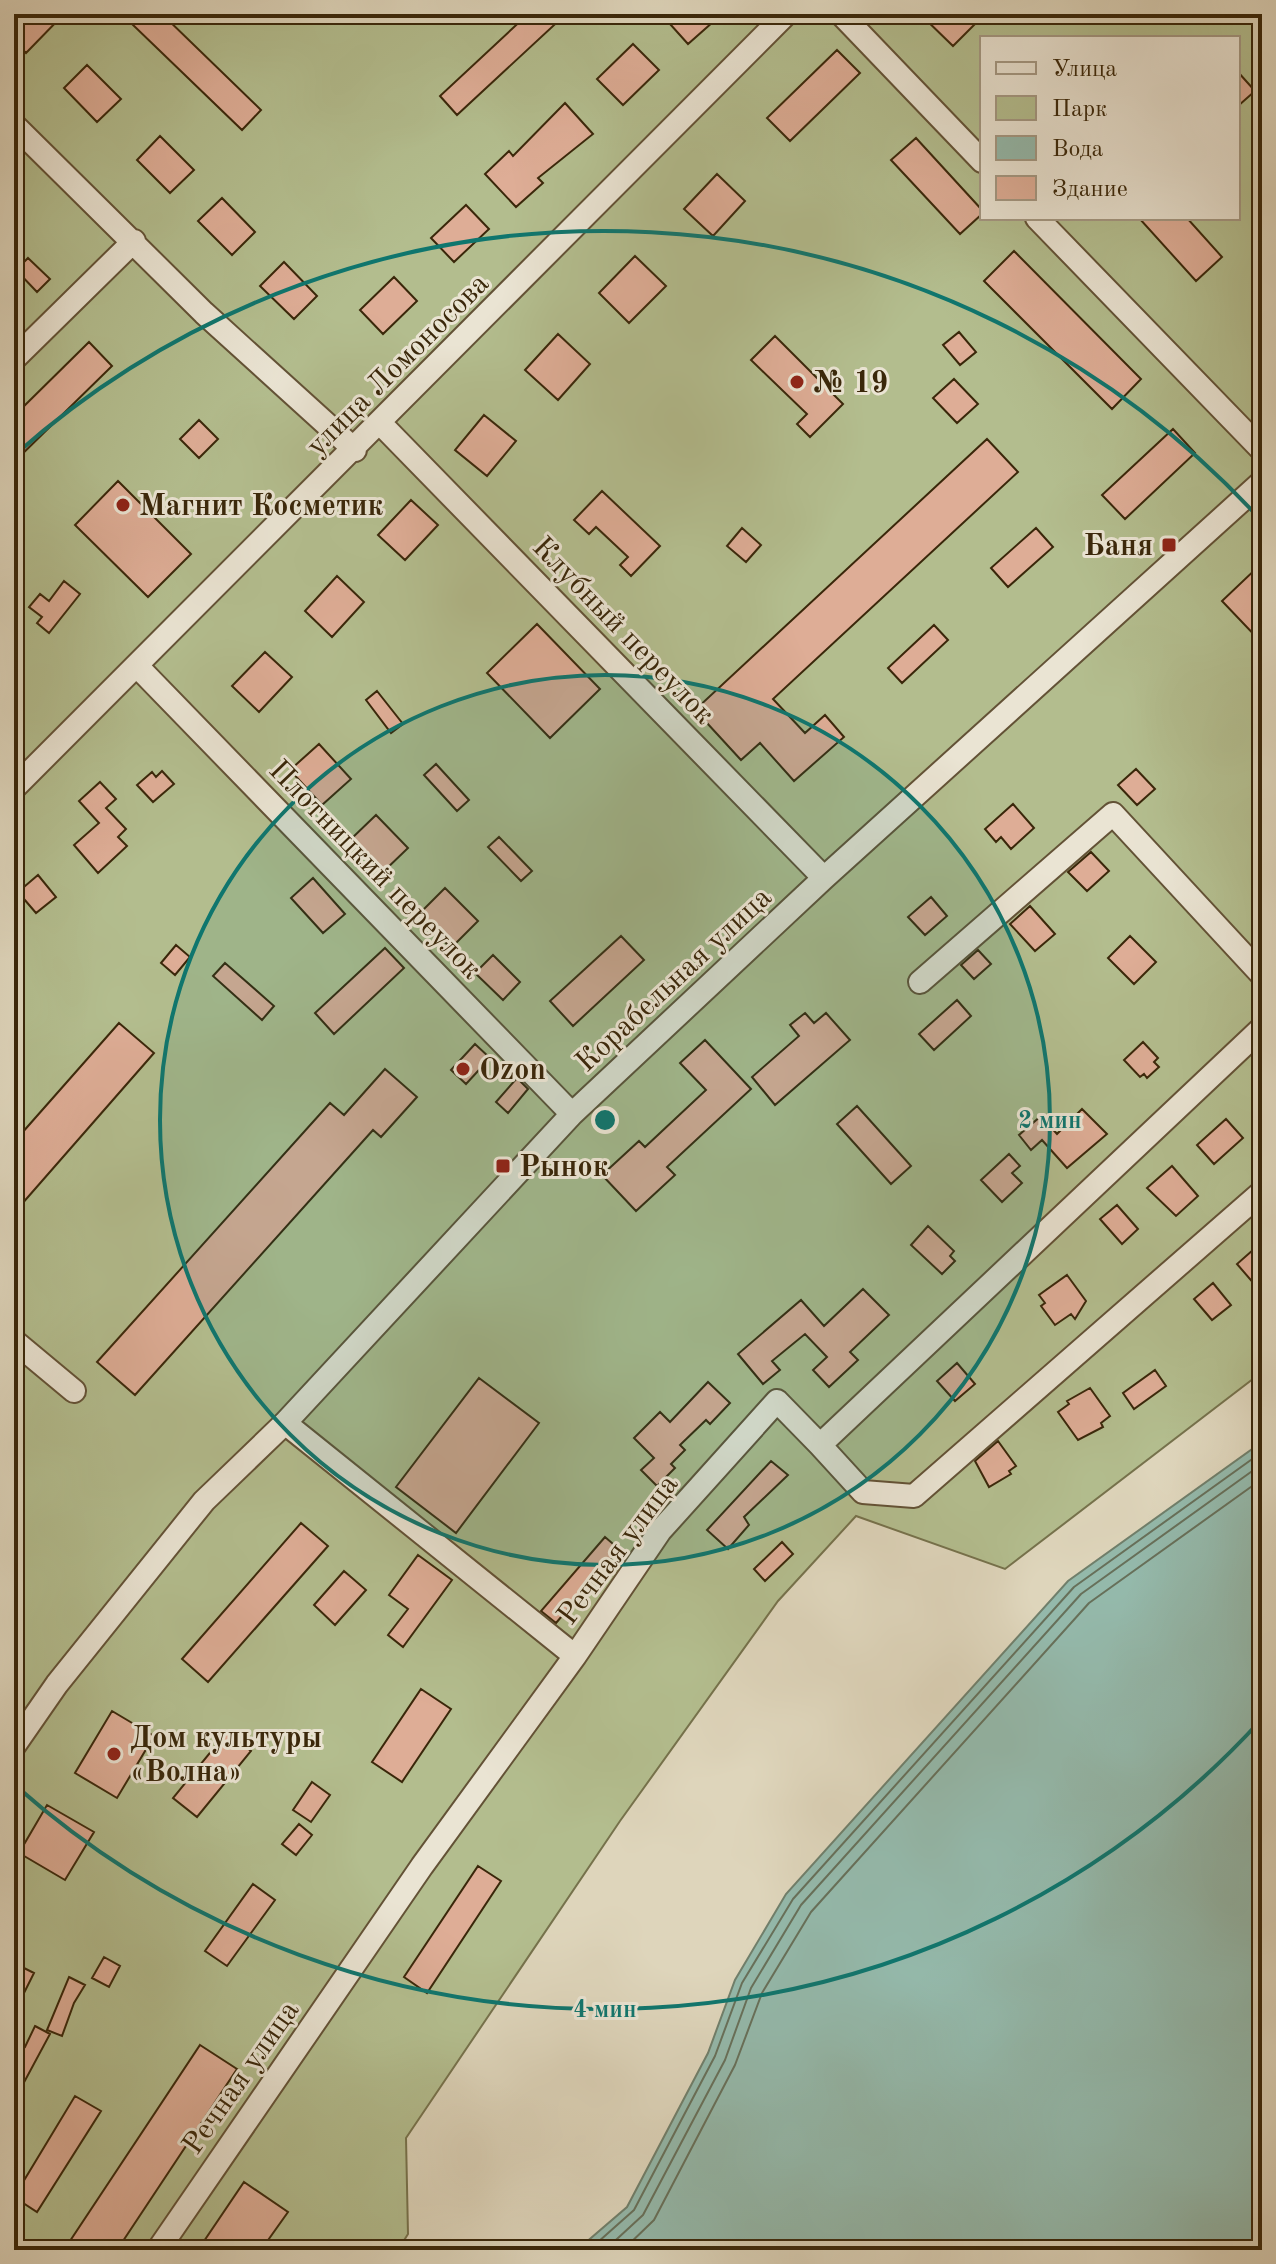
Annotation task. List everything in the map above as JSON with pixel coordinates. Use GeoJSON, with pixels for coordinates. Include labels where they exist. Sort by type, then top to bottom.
{"type":"FeatureCollection","features":[{"type":"Feature","properties":{"kind":"street","name":"улица Ломоносова"},"geometry":{"type":"LineString","coordinates":[[14,788],[381,424],[786,14]]}},
{"type":"Feature","properties":{"kind":"street"},"geometry":{"type":"LineString","coordinates":[[841,14],[980,159]]}},
{"type":"Feature","properties":{"kind":"street"},"geometry":{"type":"LineString","coordinates":[[14,125],[204,313],[355,450]]}},
{"type":"Feature","properties":{"kind":"street"},"geometry":{"type":"LineString","coordinates":[[1039,220],[1262,450]]}},
{"type":"Feature","properties":{"kind":"street"},"geometry":{"type":"LineString","coordinates":[[14,359],[134,241]]}},
{"type":"Feature","properties":{"kind":"street","name":"Клубный переулок"},"geometry":{"type":"LineString","coordinates":[[381,424],[824,878]]}},
{"type":"Feature","properties":{"kind":"street","name":"Корабельная улица"},"geometry":{"type":"LineString","coordinates":[[14,1746],[57,1684],[204,1501],[285,1423],[572,1114],[824,878],[1262,482]]}},
{"type":"Feature","properties":{"kind":"street","name":"Плотницкий переулок"},"geometry":{"type":"LineString","coordinates":[[137,666],[572,1114]]}},
{"type":"Feature","properties":{"kind":"street"},"geometry":{"type":"LineString","coordinates":[[920,982],[1113,814],[1262,975]]}},
{"type":"Feature","properties":{"kind":"street"},"geometry":{"type":"LineString","coordinates":[[1262,1028],[820,1445],[863,1492],[914,1496],[1262,1192]]}},
{"type":"Feature","properties":{"kind":"street"},"geometry":{"type":"LineString","coordinates":[[14,1341],[74,1391]]}},
{"type":"Feature","properties":{"kind":"street","name":"Речная улица"},"geometry":{"type":"LineString","coordinates":[[158,2250],[422,1866],[575,1656],[660,1531],[777,1401],[820,1445]]}},
{"type":"Feature","properties":{"kind":"street"},"geometry":{"type":"LineString","coordinates":[[285,1423],[575,1656]]}},
{"type":"Feature","properties":{"kind":"green space"},"geometry":{"type":"Polygon","coordinates":[[[14,14],[1262,14],[1262,1372],[1005,1569],[856,1516],[778,1601],[620,1821],[406,2138],[408,2234],[398,2250],[14,2250],[14,14]]]}},
{"type":"Feature","properties":{"kind":"water"},"geometry":{"type":"Polygon","coordinates":[[[1262,1442],[1262,2250],[577,2250],[627,2207],[708,2053],[735,1980],[786,1894],[1068,1581],[1262,1442]]]}},
{"type":"Feature","properties":{"kind":"building"},"geometry":{"type":"Polygon","coordinates":[[[20,14],[64,14],[26,53],[14,41],[14,20],[20,14]]]}},
{"type":"Feature","properties":{"kind":"building"},"geometry":{"type":"Polygon","coordinates":[[[142,14],[162,14],[261,110],[242,130],[132,24],[142,14]]]}},
{"type":"Feature","properties":{"kind":"building"},"geometry":{"type":"Polygon","coordinates":[[[528,14],[566,14],[457,115],[440,96],[528,14]]]}},
{"type":"Feature","properties":{"kind":"building"},"geometry":{"type":"Polygon","coordinates":[[[661,14],[722,14],[688,44],[661,14]]]}},
{"type":"Feature","properties":{"kind":"building"},"geometry":{"type":"Polygon","coordinates":[[[920,14],[966,14],[976,23],[953,46],[920,14]]]}},
{"type":"Feature","properties":{"kind":"building"},"geometry":{"type":"Polygon","coordinates":[[[633,44],[659,70],[623,105],[597,79],[633,44]]]}},
{"type":"Feature","properties":{"kind":"building"},"geometry":{"type":"Polygon","coordinates":[[[837,50],[860,73],[790,141],[767,118],[837,50]]]}},
{"type":"Feature","properties":{"kind":"building"},"geometry":{"type":"Polygon","coordinates":[[[87,65],[121,99],[97,122],[64,88],[87,65]]]}},
{"type":"Feature","properties":{"kind":"building"},"geometry":{"type":"Polygon","coordinates":[[[1240,74],[1255,91],[1240,104],[1240,74]]]}},
{"type":"Feature","properties":{"kind":"building"},"geometry":{"type":"Polygon","coordinates":[[[565,103],[593,134],[538,178],[543,183],[516,207],[485,174],[509,151],[513,156],[565,103]]]}},
{"type":"Feature","properties":{"kind":"building"},"geometry":{"type":"Polygon","coordinates":[[[160,136],[194,170],[170,193],[137,160],[160,136]]]}},
{"type":"Feature","properties":{"kind":"building"},"geometry":{"type":"Polygon","coordinates":[[[916,138],[980,208],[980,216],[960,234],[891,160],[916,138]]]}},
{"type":"Feature","properties":{"kind":"building"},"geometry":{"type":"Polygon","coordinates":[[[717,174],[745,201],[713,236],[684,209],[717,174]]]}},
{"type":"Feature","properties":{"kind":"building"},"geometry":{"type":"Polygon","coordinates":[[[222,198],[255,232],[232,255],[198,221],[222,198]]]}},
{"type":"Feature","properties":{"kind":"building"},"geometry":{"type":"Polygon","coordinates":[[[466,205],[489,229],[454,262],[431,238],[466,205]]]}},
{"type":"Feature","properties":{"kind":"building"},"geometry":{"type":"Polygon","coordinates":[[[1141,220],[1189,220],[1222,257],[1196,281],[1141,220]]]}},
{"type":"Feature","properties":{"kind":"building"},"geometry":{"type":"Polygon","coordinates":[[[1014,251],[1141,379],[1112,409],[984,281],[1014,251]]]}},
{"type":"Feature","properties":{"kind":"building"},"geometry":{"type":"Polygon","coordinates":[[[635,256],[666,286],[629,323],[599,293],[635,256]]]}},
{"type":"Feature","properties":{"kind":"building"},"geometry":{"type":"Polygon","coordinates":[[[28,258],[50,279],[37,292],[16,270],[28,258]]]}},
{"type":"Feature","properties":{"kind":"building"},"geometry":{"type":"Polygon","coordinates":[[[284,262],[317,296],[294,319],[260,286],[284,262]]]}},
{"type":"Feature","properties":{"kind":"building"},"geometry":{"type":"Polygon","coordinates":[[[394,277],[417,301],[383,334],[360,310],[394,277]]]}},
{"type":"Feature","properties":{"kind":"building"},"geometry":{"type":"Polygon","coordinates":[[[959,332],[976,352],[960,365],[943,345],[959,332]]]}},
{"type":"Feature","properties":{"kind":"building"},"geometry":{"type":"Polygon","coordinates":[[[558,334],[590,364],[558,400],[525,370],[558,334]]]}},
{"type":"Feature","properties":{"kind":"building","name":"№ 19"},"geometry":{"type":"Polygon","coordinates":[[[775,336],[843,404],[810,437],[797,424],[807,414],[751,360],[775,336]]]}},
{"type":"Feature","properties":{"kind":"building"},"geometry":{"type":"Polygon","coordinates":[[[89,342],[112,366],[14,462],[14,416],[89,342]]]}},
{"type":"Feature","properties":{"kind":"building"},"geometry":{"type":"Polygon","coordinates":[[[954,379],[978,404],[957,423],[933,398],[954,379]]]}},
{"type":"Feature","properties":{"kind":"building"},"geometry":{"type":"Polygon","coordinates":[[[484,415],[516,441],[487,476],[455,450],[484,415]]]}},
{"type":"Feature","properties":{"kind":"building"},"geometry":{"type":"Polygon","coordinates":[[[199,420],[218,439],[199,458],[180,439],[199,420]]]}},
{"type":"Feature","properties":{"kind":"building"},"geometry":{"type":"Polygon","coordinates":[[[1173,429],[1195,453],[1125,519],[1102,495],[1173,429]]]}},
{"type":"Feature","properties":{"kind":"building"},"geometry":{"type":"Polygon","coordinates":[[[987,439],[1018,472],[773,699],[805,733],[825,715],[844,737],[794,781],[760,743],[741,760],[695,710],[987,439]]]}},
{"type":"Feature","properties":{"kind":"building"},"geometry":{"type":"Polygon","coordinates":[[[118,481],[191,554],[148,597],[75,525],[118,481]]]}},
{"type":"Feature","properties":{"kind":"building"},"geometry":{"type":"Polygon","coordinates":[[[602,491],[660,546],[631,576],[620,565],[628,557],[596,527],[589,534],[574,520],[602,491]]]}},
{"type":"Feature","properties":{"kind":"building"},"geometry":{"type":"Polygon","coordinates":[[[411,500],[438,525],[405,560],[378,535],[411,500]]]}},
{"type":"Feature","properties":{"kind":"building"},"geometry":{"type":"Polygon","coordinates":[[[742,528],[761,545],[746,562],[727,546],[742,528]]]}},
{"type":"Feature","properties":{"kind":"building"},"geometry":{"type":"Polygon","coordinates":[[[1036,528],[1053,547],[1008,587],[991,568],[1036,528]]]}},
{"type":"Feature","properties":{"kind":"building"},"geometry":{"type":"Polygon","coordinates":[[[1262,563],[1262,643],[1222,601],[1262,563]]]}},
{"type":"Feature","properties":{"kind":"building"},"geometry":{"type":"Polygon","coordinates":[[[337,576],[364,602],[332,637],[305,611],[337,576]]]}},
{"type":"Feature","properties":{"kind":"building"},"geometry":{"type":"Polygon","coordinates":[[[64,581],[80,594],[49,633],[37,623],[42,617],[29,607],[40,594],[49,601],[64,581]]]}},
{"type":"Feature","properties":{"kind":"building"},"geometry":{"type":"Polygon","coordinates":[[[537,624],[600,689],[550,738],[487,673],[537,624]]]}},
{"type":"Feature","properties":{"kind":"building"},"geometry":{"type":"Polygon","coordinates":[[[934,625],[948,640],[902,683],[888,668],[934,625]]]}},
{"type":"Feature","properties":{"kind":"building"},"geometry":{"type":"Polygon","coordinates":[[[265,652],[292,677],[259,712],[232,686],[265,652]]]}},
{"type":"Feature","properties":{"kind":"building"},"geometry":{"type":"Polygon","coordinates":[[[377,691],[403,724],[391,733],[366,700],[377,691]]]}},
{"type":"Feature","properties":{"kind":"building"},"geometry":{"type":"Polygon","coordinates":[[[319,744],[351,779],[322,805],[290,770],[319,744]]]}},
{"type":"Feature","properties":{"kind":"building"},"geometry":{"type":"Polygon","coordinates":[[[436,764],[469,800],[457,811],[424,775],[436,764]]]}},
{"type":"Feature","properties":{"kind":"building"},"geometry":{"type":"Polygon","coordinates":[[[1136,769],[1155,789],[1137,805],[1118,785],[1136,769]]]}},
{"type":"Feature","properties":{"kind":"building"},"geometry":{"type":"Polygon","coordinates":[[[162,771],[174,784],[153,802],[137,785],[152,772],[156,777],[162,771]]]}},
{"type":"Feature","properties":{"kind":"building"},"geometry":{"type":"Polygon","coordinates":[[[100,782],[116,799],[106,808],[126,829],[118,837],[127,846],[98,873],[74,845],[99,823],[79,801],[100,782]]]}},
{"type":"Feature","properties":{"kind":"building"},"geometry":{"type":"Polygon","coordinates":[[[1013,804],[1034,828],[1011,849],[1001,837],[996,842],[985,829],[1013,804]]]}},
{"type":"Feature","properties":{"kind":"building"},"geometry":{"type":"Polygon","coordinates":[[[376,815],[408,848],[382,873],[350,840],[376,815]]]}},
{"type":"Feature","properties":{"kind":"building"},"geometry":{"type":"Polygon","coordinates":[[[499,837],[532,871],[521,881],[488,847],[499,837]]]}},
{"type":"Feature","properties":{"kind":"building"},"geometry":{"type":"Polygon","coordinates":[[[1091,852],[1109,871],[1087,891],[1068,872],[1091,852]]]}},
{"type":"Feature","properties":{"kind":"building"},"geometry":{"type":"Polygon","coordinates":[[[38,875],[56,897],[36,913],[18,892],[38,875]]]}},
{"type":"Feature","properties":{"kind":"building"},"geometry":{"type":"Polygon","coordinates":[[[313,878],[345,914],[323,933],[291,898],[313,878]]]}},
{"type":"Feature","properties":{"kind":"building"},"geometry":{"type":"Polygon","coordinates":[[[445,888],[478,921],[451,948],[418,915],[445,888]]]}},
{"type":"Feature","properties":{"kind":"building"},"geometry":{"type":"Polygon","coordinates":[[[931,897],[947,916],[925,935],[908,917],[931,897]]]}},
{"type":"Feature","properties":{"kind":"building"},"geometry":{"type":"Polygon","coordinates":[[[1030,906],[1055,934],[1035,951],[1010,924],[1030,906]]]}},
{"type":"Feature","properties":{"kind":"building"},"geometry":{"type":"Polygon","coordinates":[[[621,936],[644,960],[573,1026],[550,1001],[621,936]]]}},
{"type":"Feature","properties":{"kind":"building"},"geometry":{"type":"Polygon","coordinates":[[[1130,936],[1156,962],[1134,984],[1108,958],[1130,936]]]}},
{"type":"Feature","properties":{"kind":"building"},"geometry":{"type":"Polygon","coordinates":[[[176,945],[190,957],[175,975],[161,963],[176,945]]]}},
{"type":"Feature","properties":{"kind":"building"},"geometry":{"type":"Polygon","coordinates":[[[385,948],[404,968],[334,1034],[315,1013],[385,948]]]}},
{"type":"Feature","properties":{"kind":"building"},"geometry":{"type":"Polygon","coordinates":[[[978,950],[991,964],[974,979],[961,965],[978,950]]]}},
{"type":"Feature","properties":{"kind":"building"},"geometry":{"type":"Polygon","coordinates":[[[493,955],[520,982],[503,1000],[475,973],[493,955]]]}},
{"type":"Feature","properties":{"kind":"building"},"geometry":{"type":"Polygon","coordinates":[[[225,963],[274,1006],[262,1020],[213,976],[225,963]]]}},
{"type":"Feature","properties":{"kind":"building"},"geometry":{"type":"Polygon","coordinates":[[[957,1000],[971,1016],[934,1050],[919,1034],[957,1000]]]}},
{"type":"Feature","properties":{"kind":"building"},"geometry":{"type":"Polygon","coordinates":[[[805,1013],[814,1023],[826,1013],[850,1040],[775,1105],[752,1077],[799,1036],[790,1025],[805,1013]]]}},
{"type":"Feature","properties":{"kind":"building"},"geometry":{"type":"Polygon","coordinates":[[[119,1023],[154,1053],[14,1213],[14,1142],[119,1023]]]}},
{"type":"Feature","properties":{"kind":"building"},"geometry":{"type":"Polygon","coordinates":[[[705,1040],[751,1089],[667,1167],[675,1175],[636,1211],[602,1175],[639,1141],[645,1147],[706,1090],[680,1063],[705,1040]]]}},
{"type":"Feature","properties":{"kind":"building"},"geometry":{"type":"Polygon","coordinates":[[[1143,1042],[1158,1058],[1154,1062],[1159,1067],[1147,1078],[1144,1074],[1140,1077],[1124,1060],[1143,1042]]]}},
{"type":"Feature","properties":{"kind":"building"},"geometry":{"type":"Polygon","coordinates":[[[475,1044],[490,1058],[466,1084],[451,1070],[475,1044]]]}},
{"type":"Feature","properties":{"kind":"building"},"geometry":{"type":"Polygon","coordinates":[[[385,1069],[417,1097],[381,1137],[373,1130],[135,1395],[97,1362],[330,1103],[344,1115],[385,1069]]]}},
{"type":"Feature","properties":{"kind":"building"},"geometry":{"type":"Polygon","coordinates":[[[517,1078],[528,1089],[508,1113],[496,1102],[517,1078]]]}},
{"type":"Feature","properties":{"kind":"building"},"geometry":{"type":"Polygon","coordinates":[[[857,1106],[911,1166],[891,1184],[837,1124],[857,1106]]]}},
{"type":"Feature","properties":{"kind":"building"},"geometry":{"type":"Polygon","coordinates":[[[1082,1109],[1107,1134],[1067,1168],[1042,1140],[1031,1150],[1019,1135],[1041,1116],[1057,1134],[1082,1109]]]}},
{"type":"Feature","properties":{"kind":"building"},"geometry":{"type":"Polygon","coordinates":[[[1226,1119],[1243,1138],[1214,1164],[1197,1145],[1226,1119]]]}},
{"type":"Feature","properties":{"kind":"building"},"geometry":{"type":"Polygon","coordinates":[[[1009,1154],[1020,1166],[1012,1173],[1022,1183],[1002,1202],[981,1180],[1009,1154]]]}},
{"type":"Feature","properties":{"kind":"building"},"geometry":{"type":"Polygon","coordinates":[[[1172,1166],[1198,1196],[1176,1216],[1147,1188],[1172,1166]]]}},
{"type":"Feature","properties":{"kind":"building"},"geometry":{"type":"Polygon","coordinates":[[[1117,1205],[1138,1229],[1122,1244],[1100,1219],[1117,1205]]]}},
{"type":"Feature","properties":{"kind":"building"},"geometry":{"type":"Polygon","coordinates":[[[928,1226],[954,1251],[950,1256],[955,1261],[942,1274],[911,1245],[928,1226]]]}},
{"type":"Feature","properties":{"kind":"building"},"geometry":{"type":"Polygon","coordinates":[[[1262,1242],[1262,1293],[1237,1264],[1262,1242]]]}},
{"type":"Feature","properties":{"kind":"building"},"geometry":{"type":"Polygon","coordinates":[[[1067,1275],[1086,1301],[1075,1319],[1071,1314],[1055,1325],[1041,1306],[1045,1303],[1039,1295],[1067,1275]]]}},
{"type":"Feature","properties":{"kind":"building"},"geometry":{"type":"Polygon","coordinates":[[[1213,1283],[1231,1305],[1212,1320],[1194,1299],[1213,1283]]]}},
{"type":"Feature","properties":{"kind":"building"},"geometry":{"type":"Polygon","coordinates":[[[863,1289],[889,1315],[850,1352],[858,1360],[829,1387],[813,1370],[827,1357],[805,1334],[772,1361],[780,1370],[763,1384],[738,1354],[801,1300],[824,1326],[863,1289]]]}},
{"type":"Feature","properties":{"kind":"building"},"geometry":{"type":"Polygon","coordinates":[[[957,1363],[975,1384],[955,1401],[937,1381],[957,1363]]]}},
{"type":"Feature","properties":{"kind":"building"},"geometry":{"type":"Polygon","coordinates":[[[1155,1370],[1166,1386],[1134,1409],[1123,1393],[1155,1370]]]}},
{"type":"Feature","properties":{"kind":"building"},"geometry":{"type":"Polygon","coordinates":[[[479,1378],[539,1423],[456,1533],[396,1487],[479,1378]]]}},
{"type":"Feature","properties":{"kind":"building"},"geometry":{"type":"Polygon","coordinates":[[[708,1382],[730,1403],[710,1424],[706,1420],[680,1445],[685,1450],[671,1464],[675,1468],[657,1486],[641,1470],[654,1458],[634,1438],[660,1412],[670,1422],[708,1382]]]}},
{"type":"Feature","properties":{"kind":"building"},"geometry":{"type":"Polygon","coordinates":[[[1090,1388],[1110,1416],[1101,1423],[1103,1427],[1078,1440],[1058,1412],[1069,1404],[1067,1401],[1090,1388]]]}},
{"type":"Feature","properties":{"kind":"building"},"geometry":{"type":"Polygon","coordinates":[[[998,1441],[1016,1466],[1009,1471],[1011,1474],[989,1487],[975,1461],[998,1441]]]}},
{"type":"Feature","properties":{"kind":"building"},"geometry":{"type":"Polygon","coordinates":[[[771,1461],[788,1475],[744,1517],[749,1525],[728,1549],[707,1530],[771,1461]]]}},
{"type":"Feature","properties":{"kind":"building"},"geometry":{"type":"Polygon","coordinates":[[[301,1523],[328,1546],[208,1682],[182,1659],[301,1523]]]}},
{"type":"Feature","properties":{"kind":"building"},"geometry":{"type":"Polygon","coordinates":[[[605,1537],[619,1549],[556,1623],[541,1611],[605,1537]]]}},
{"type":"Feature","properties":{"kind":"building"},"geometry":{"type":"Polygon","coordinates":[[[782,1542],[793,1554],[765,1581],[754,1569],[782,1542]]]}},
{"type":"Feature","properties":{"kind":"building"},"geometry":{"type":"Polygon","coordinates":[[[418,1555],[452,1580],[403,1647],[388,1635],[408,1609],[389,1595],[418,1555]]]}},
{"type":"Feature","properties":{"kind":"building"},"geometry":{"type":"Polygon","coordinates":[[[344,1571],[366,1590],[335,1625],[314,1605],[344,1571]]]}},
{"type":"Feature","properties":{"kind":"building"},"geometry":{"type":"Polygon","coordinates":[[[421,1689],[451,1709],[402,1782],[372,1762],[421,1689]]]}},
{"type":"Feature","properties":{"kind":"building","name":"Дом культуры «Волна»"},"geometry":{"type":"Polygon","coordinates":[[[112,1711],[154,1736],[117,1798],[75,1773],[112,1711]]]}},
{"type":"Feature","properties":{"kind":"building"},"geometry":{"type":"Polygon","coordinates":[[[227,1732],[251,1751],[197,1817],[173,1798],[227,1732]]]}},
{"type":"Feature","properties":{"kind":"building"},"geometry":{"type":"Polygon","coordinates":[[[312,1782],[330,1795],[311,1822],[293,1810],[312,1782]]]}},
{"type":"Feature","properties":{"kind":"building"},"geometry":{"type":"Polygon","coordinates":[[[47,1805],[94,1832],[65,1880],[19,1853],[47,1805]]]}},
{"type":"Feature","properties":{"kind":"building"},"geometry":{"type":"Polygon","coordinates":[[[299,1824],[312,1835],[296,1855],[282,1844],[299,1824]]]}},
{"type":"Feature","properties":{"kind":"building"},"geometry":{"type":"Polygon","coordinates":[[[478,1866],[501,1881],[427,1993],[404,1977],[478,1866]]]}},
{"type":"Feature","properties":{"kind":"building"},"geometry":{"type":"Polygon","coordinates":[[[253,1884],[275,1900],[227,1966],[205,1951],[253,1884]]]}},
{"type":"Feature","properties":{"kind":"building"},"geometry":{"type":"Polygon","coordinates":[[[104,1957],[120,1966],[109,1987],[92,1978],[104,1957]]]}},
{"type":"Feature","properties":{"kind":"building"},"geometry":{"type":"Polygon","coordinates":[[[14,1963],[34,1973],[14,2013],[14,1963]]]}},
{"type":"Feature","properties":{"kind":"building"},"geometry":{"type":"Polygon","coordinates":[[[69,1977],[85,1985],[74,2003],[62,2036],[47,2030],[69,1977]]]}},
{"type":"Feature","properties":{"kind":"building"},"geometry":{"type":"Polygon","coordinates":[[[35,2026],[50,2034],[14,2101],[14,2052],[18,2044],[25,2047],[35,2026]]]}},
{"type":"Feature","properties":{"kind":"building"},"geometry":{"type":"Polygon","coordinates":[[[200,2045],[237,2069],[117,2250],[64,2250],[200,2045]]]}},
{"type":"Feature","properties":{"kind":"building"},"geometry":{"type":"Polygon","coordinates":[[[75,2096],[101,2111],[37,2212],[14,2197],[75,2096]]]}},
{"type":"Feature","properties":{"kind":"building"},"geometry":{"type":"Polygon","coordinates":[[[244,2182],[288,2212],[261,2250],[198,2250],[244,2182]]]}},
{"type":"Feature","properties":{"kind":"place","name":"№ 19"},"geometry":{"type":"Point","coordinates":[797,382]}},
{"type":"Feature","properties":{"kind":"place","name":"Магнит Косметик"},"geometry":{"type":"Point","coordinates":[123,505]}},
{"type":"Feature","properties":{"kind":"place","name":"Баня"},"geometry":{"type":"Point","coordinates":[1169,545]}},
{"type":"Feature","properties":{"kind":"place","name":"Ozon"},"geometry":{"type":"Point","coordinates":[463,1069]}},
{"type":"Feature","properties":{"kind":"place","name":"Рынок"},"geometry":{"type":"Point","coordinates":[503,1166]}},
{"type":"Feature","properties":{"kind":"place","name":"Дом культуры «Волна»"},"geometry":{"type":"Point","coordinates":[114,1754]}}]}
